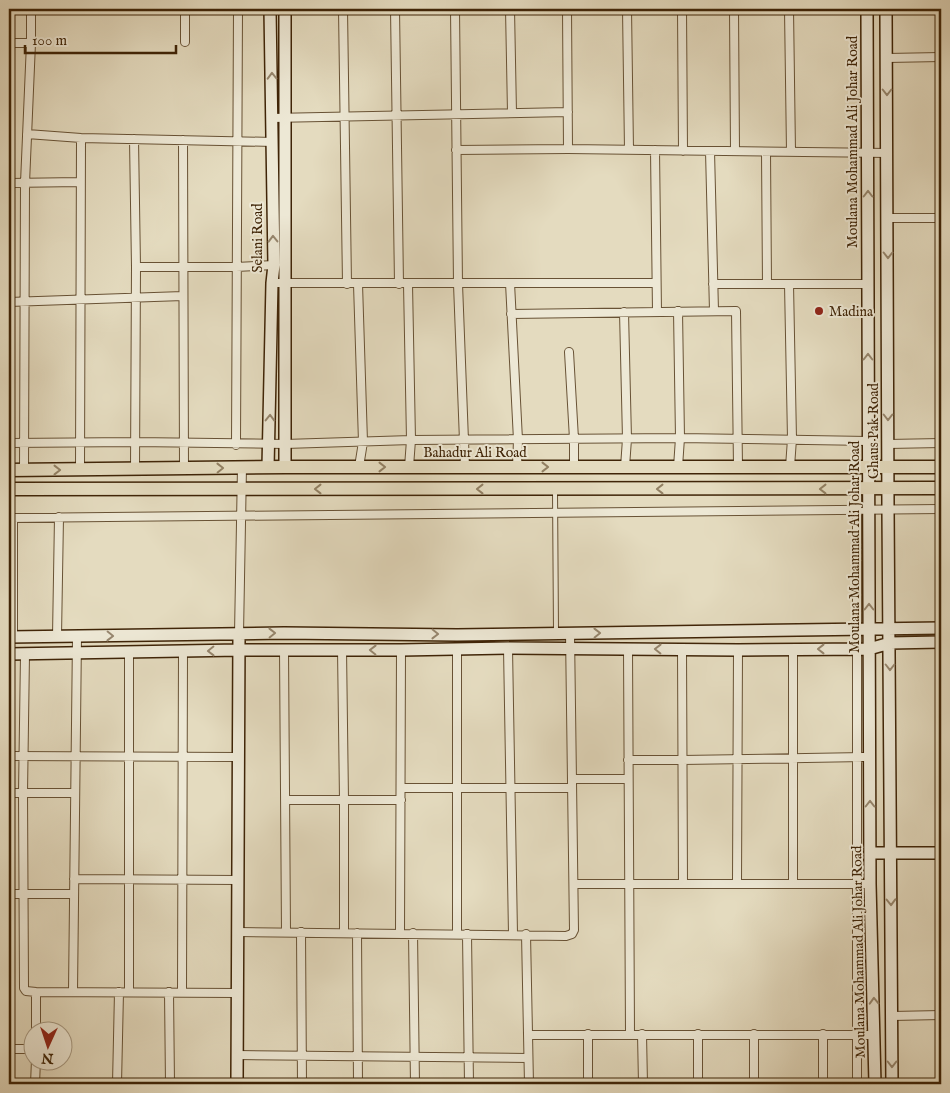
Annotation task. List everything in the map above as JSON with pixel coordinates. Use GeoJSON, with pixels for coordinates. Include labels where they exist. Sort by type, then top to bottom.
{"type":"FeatureCollection","features":[{"type":"Feature","properties":{"kind":"main road","name":"Bahadur Ali Road"},"geometry":{"type":"LineString","coordinates":[[9,470],[242,467],[941,467]]}},
{"type":"Feature","properties":{"kind":"main road"},"geometry":{"type":"LineString","coordinates":[[9,489],[941,488]]}},
{"type":"Feature","properties":{"kind":"street"},"geometry":{"type":"LineString","coordinates":[[24,470],[25,183],[31,9]]}},
{"type":"Feature","properties":{"kind":"street"},"geometry":{"type":"LineString","coordinates":[[184,42],[185,9]]}},
{"type":"Feature","properties":{"kind":"street"},"geometry":{"type":"LineString","coordinates":[[236,445],[238,9]]}},
{"type":"Feature","properties":{"kind":"street","name":"Selani Road"},"geometry":{"type":"LineString","coordinates":[[268,467],[274,265],[270,9]]}},
{"type":"Feature","properties":{"kind":"street","name":"Selani Road"},"geometry":{"type":"LineString","coordinates":[[285,9],[286,467]]}},
{"type":"Feature","properties":{"kind":"street"},"geometry":{"type":"LineString","coordinates":[[344,9],[347,284]]}},
{"type":"Feature","properties":{"kind":"street"},"geometry":{"type":"LineString","coordinates":[[395,9],[398,284]]}},
{"type":"Feature","properties":{"kind":"street"},"geometry":{"type":"LineString","coordinates":[[455,9],[458,284],[465,467]]}},
{"type":"Feature","properties":{"kind":"street"},"geometry":{"type":"LineString","coordinates":[[510,9],[512,113]]}},
{"type":"Feature","properties":{"kind":"street"},"geometry":{"type":"LineString","coordinates":[[567,9],[568,149]]}},
{"type":"Feature","properties":{"kind":"street"},"geometry":{"type":"LineString","coordinates":[[626,9],[629,150]]}},
{"type":"Feature","properties":{"kind":"street"},"geometry":{"type":"LineString","coordinates":[[682,9],[683,150]]}},
{"type":"Feature","properties":{"kind":"street"},"geometry":{"type":"LineString","coordinates":[[734,9],[735,151]]}},
{"type":"Feature","properties":{"kind":"street"},"geometry":{"type":"LineString","coordinates":[[789,9],[791,152]]}},
{"type":"Feature","properties":{"kind":"street","name":"Moulana Mohammad Ali Johar Road"},"geometry":{"type":"LineString","coordinates":[[867,9],[869,467],[863,489],[869,509],[870,630],[864,757],[870,853],[864,884],[875,1035],[875,1084]]}},
{"type":"Feature","properties":{"kind":"street","name":"Ghaus Pak Road"},"geometry":{"type":"LineString","coordinates":[[886,9],[891,853]]}},
{"type":"Feature","properties":{"kind":"street"},"geometry":{"type":"LineString","coordinates":[[9,43],[31,43]]}},
{"type":"Feature","properties":{"kind":"street"},"geometry":{"type":"LineString","coordinates":[[887,58],[941,57]]}},
{"type":"Feature","properties":{"kind":"street"},"geometry":{"type":"LineString","coordinates":[[272,118],[568,112]]}},
{"type":"Feature","properties":{"kind":"street"},"geometry":{"type":"LineString","coordinates":[[27,134],[81,138],[273,142]]}},
{"type":"Feature","properties":{"kind":"street"},"geometry":{"type":"LineString","coordinates":[[80,470],[81,138]]}},
{"type":"Feature","properties":{"kind":"street"},"geometry":{"type":"LineString","coordinates":[[134,139],[136,267],[135,469]]}},
{"type":"Feature","properties":{"kind":"street"},"geometry":{"type":"LineString","coordinates":[[183,140],[184,468]]}},
{"type":"Feature","properties":{"kind":"street"},"geometry":{"type":"LineString","coordinates":[[456,150],[568,149],[888,153]]}},
{"type":"Feature","properties":{"kind":"street"},"geometry":{"type":"LineString","coordinates":[[655,150],[657,312]]}},
{"type":"Feature","properties":{"kind":"street"},"geometry":{"type":"LineString","coordinates":[[710,151],[714,311]]}},
{"type":"Feature","properties":{"kind":"street"},"geometry":{"type":"LineString","coordinates":[[766,152],[767,284]]}},
{"type":"Feature","properties":{"kind":"street"},"geometry":{"type":"LineString","coordinates":[[9,183],[80,182]]}},
{"type":"Feature","properties":{"kind":"street"},"geometry":{"type":"LineString","coordinates":[[888,218],[941,218]]}},
{"type":"Feature","properties":{"kind":"street"},"geometry":{"type":"LineString","coordinates":[[136,267],[274,265]]}},
{"type":"Feature","properties":{"kind":"street"},"geometry":{"type":"LineString","coordinates":[[510,283],[518,440],[516,467]]}},
{"type":"Feature","properties":{"kind":"street"},"geometry":{"type":"LineString","coordinates":[[272,284],[656,283]]}},
{"type":"Feature","properties":{"kind":"street"},"geometry":{"type":"LineString","coordinates":[[358,284],[363,442],[359,467]]}},
{"type":"Feature","properties":{"kind":"street"},"geometry":{"type":"LineString","coordinates":[[408,284],[411,440],[409,467]]}},
{"type":"Feature","properties":{"kind":"street"},"geometry":{"type":"LineString","coordinates":[[713,284],[868,284]]}},
{"type":"Feature","properties":{"kind":"street"},"geometry":{"type":"LineString","coordinates":[[789,284],[792,439],[790,467]]}},
{"type":"Feature","properties":{"kind":"street"},"geometry":{"type":"LineString","coordinates":[[9,302],[183,296]]}},
{"type":"Feature","properties":{"kind":"street"},"geometry":{"type":"LineString","coordinates":[[511,314],[736,311],[738,467]]}},
{"type":"Feature","properties":{"kind":"street"},"geometry":{"type":"LineString","coordinates":[[624,312],[627,439],[625,467]]}},
{"type":"Feature","properties":{"kind":"street"},"geometry":{"type":"LineString","coordinates":[[678,312],[680,438],[678,467]]}},
{"type":"Feature","properties":{"kind":"street"},"geometry":{"type":"LineString","coordinates":[[569,352],[574,467]]}},
{"type":"Feature","properties":{"kind":"street"},"geometry":{"type":"LineString","coordinates":[[9,443],[135,442],[236,445],[411,440],[680,438],[868,441]]}},
{"type":"Feature","properties":{"kind":"street"},"geometry":{"type":"LineString","coordinates":[[888,444],[941,443]]}},
{"type":"Feature","properties":{"kind":"street"},"geometry":{"type":"LineString","coordinates":[[237,1084],[238,757],[242,467]]}},
{"type":"Feature","properties":{"kind":"street"},"geometry":{"type":"LineString","coordinates":[[857,1084],[857,1034],[864,884],[864,757],[856,649],[857,509],[863,489]]}},
{"type":"Feature","properties":{"kind":"street"},"geometry":{"type":"LineString","coordinates":[[941,509],[11,518],[11,637],[239,634],[457,635],[941,628]]}},
{"type":"Feature","properties":{"kind":"street"},"geometry":{"type":"LineString","coordinates":[[58,636],[59,518]]}},
{"type":"Feature","properties":{"kind":"street"},"geometry":{"type":"LineString","coordinates":[[238,932],[526,934],[566,936],[572,934],[574,930],[574,884],[570,633]]}},
{"type":"Feature","properties":{"kind":"street"},"geometry":{"type":"LineString","coordinates":[[73,992],[77,636]]}},
{"type":"Feature","properties":{"kind":"street"},"geometry":{"type":"LineString","coordinates":[[9,654],[508,648],[869,649],[890,643],[941,642]]}},
{"type":"Feature","properties":{"kind":"street"},"geometry":{"type":"LineString","coordinates":[[508,648],[512,934]]}},
{"type":"Feature","properties":{"kind":"street"},"geometry":{"type":"LineString","coordinates":[[457,649],[458,934]]}},
{"type":"Feature","properties":{"kind":"street"},"geometry":{"type":"LineString","coordinates":[[628,649],[630,1034]]}},
{"type":"Feature","properties":{"kind":"street"},"geometry":{"type":"LineString","coordinates":[[682,649],[683,884]]}},
{"type":"Feature","properties":{"kind":"street"},"geometry":{"type":"LineString","coordinates":[[793,649],[793,884]]}},
{"type":"Feature","properties":{"kind":"street"},"geometry":{"type":"LineString","coordinates":[[284,650],[286,932]]}},
{"type":"Feature","properties":{"kind":"street"},"geometry":{"type":"LineString","coordinates":[[342,650],[344,933]]}},
{"type":"Feature","properties":{"kind":"street"},"geometry":{"type":"LineString","coordinates":[[400,933],[401,650]]}},
{"type":"Feature","properties":{"kind":"street"},"geometry":{"type":"LineString","coordinates":[[737,884],[738,650]]}},
{"type":"Feature","properties":{"kind":"street"},"geometry":{"type":"LineString","coordinates":[[182,992],[183,651]]}},
{"type":"Feature","properties":{"kind":"street"},"geometry":{"type":"LineString","coordinates":[[129,652],[129,992]]}},
{"type":"Feature","properties":{"kind":"street"},"geometry":{"type":"LineString","coordinates":[[25,654],[23,793],[24,988],[26,991],[36,992],[237,992]]}},
{"type":"Feature","properties":{"kind":"street"},"geometry":{"type":"LineString","coordinates":[[9,756],[238,757]]}},
{"type":"Feature","properties":{"kind":"street"},"geometry":{"type":"LineString","coordinates":[[628,760],[864,757]]}},
{"type":"Feature","properties":{"kind":"street"},"geometry":{"type":"LineString","coordinates":[[401,788],[511,788],[628,779]]}},
{"type":"Feature","properties":{"kind":"street"},"geometry":{"type":"LineString","coordinates":[[9,794],[75,794]]}},
{"type":"Feature","properties":{"kind":"street"},"geometry":{"type":"LineString","coordinates":[[285,800],[401,800]]}},
{"type":"Feature","properties":{"kind":"street"},"geometry":{"type":"LineString","coordinates":[[870,853],[941,853]]}},
{"type":"Feature","properties":{"kind":"street"},"geometry":{"type":"LineString","coordinates":[[891,853],[892,1084]]}},
{"type":"Feature","properties":{"kind":"street"},"geometry":{"type":"LineString","coordinates":[[74,878],[238,880]]}},
{"type":"Feature","properties":{"kind":"street"},"geometry":{"type":"LineString","coordinates":[[574,884],[864,884]]}},
{"type":"Feature","properties":{"kind":"street"},"geometry":{"type":"LineString","coordinates":[[9,894],[74,894]]}},
{"type":"Feature","properties":{"kind":"street"},"geometry":{"type":"LineString","coordinates":[[301,932],[302,1084]]}},
{"type":"Feature","properties":{"kind":"street"},"geometry":{"type":"LineString","coordinates":[[358,933],[358,1084]]}},
{"type":"Feature","properties":{"kind":"street"},"geometry":{"type":"LineString","coordinates":[[414,933],[415,1084]]}},
{"type":"Feature","properties":{"kind":"street"},"geometry":{"type":"LineString","coordinates":[[467,934],[469,1084]]}},
{"type":"Feature","properties":{"kind":"street"},"geometry":{"type":"LineString","coordinates":[[526,934],[529,1084]]}},
{"type":"Feature","properties":{"kind":"street"},"geometry":{"type":"LineString","coordinates":[[36,992],[36,1020]]}},
{"type":"Feature","properties":{"kind":"street"},"geometry":{"type":"LineString","coordinates":[[117,1084],[119,992]]}},
{"type":"Feature","properties":{"kind":"street"},"geometry":{"type":"LineString","coordinates":[[170,992],[170,1084]]}},
{"type":"Feature","properties":{"kind":"street"},"geometry":{"type":"LineString","coordinates":[[892,1016],[941,1015]]}},
{"type":"Feature","properties":{"kind":"street"},"geometry":{"type":"LineString","coordinates":[[588,1034],[588,1084]]}},
{"type":"Feature","properties":{"kind":"street"},"geometry":{"type":"LineString","coordinates":[[642,1034],[643,1084]]}},
{"type":"Feature","properties":{"kind":"street"},"geometry":{"type":"LineString","coordinates":[[698,1034],[698,1084]]}},
{"type":"Feature","properties":{"kind":"street"},"geometry":{"type":"LineString","coordinates":[[754,1034],[754,1084]]}},
{"type":"Feature","properties":{"kind":"street"},"geometry":{"type":"LineString","coordinates":[[823,1034],[823,1084]]}},
{"type":"Feature","properties":{"kind":"street"},"geometry":{"type":"LineString","coordinates":[[528,1035],[875,1035]]}},
{"type":"Feature","properties":{"kind":"street"},"geometry":{"type":"LineString","coordinates":[[9,1049],[22,1049]]}},
{"type":"Feature","properties":{"kind":"street"},"geometry":{"type":"LineString","coordinates":[[237,1055],[528,1058]]}},
{"type":"Feature","properties":{"kind":"street"},"geometry":{"type":"LineString","coordinates":[[35,1084],[36,1070]]}},
{"type":"Feature","properties":{"kind":"lane"},"geometry":{"type":"LineString","coordinates":[[555,488],[556,634]]}},
{"type":"Feature","properties":{"kind":"place","name":"Madina"},"geometry":{"type":"Point","coordinates":[819,311]}}]}
